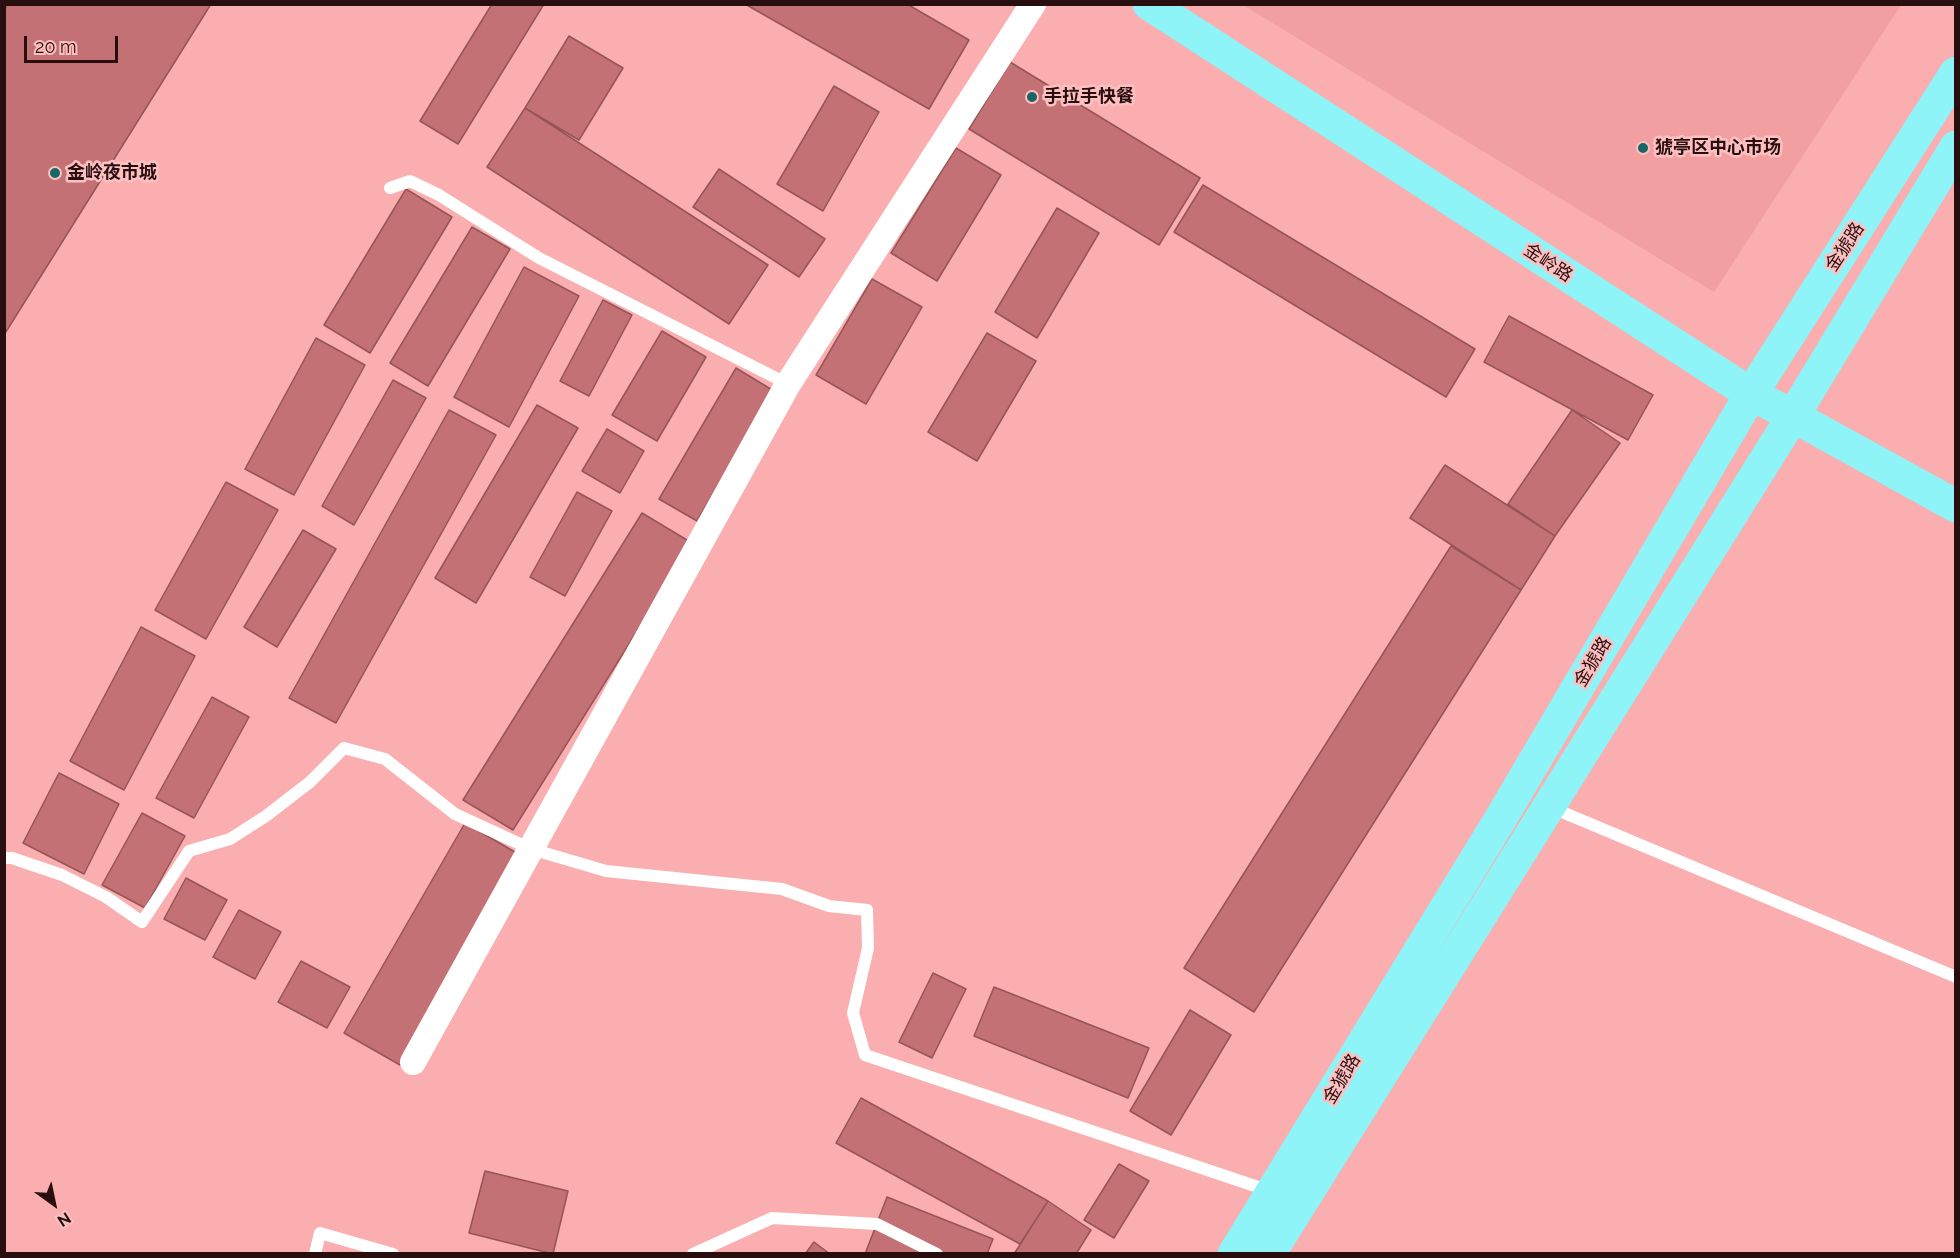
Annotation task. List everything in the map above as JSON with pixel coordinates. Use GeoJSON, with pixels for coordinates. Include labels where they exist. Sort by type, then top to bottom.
{"type":"FeatureCollection","features":[{"type":"Feature","properties":{"kind":"main road","name":"金岭路"},"geometry":{"type":"LineString","coordinates":[[1149,4],[1751,394],[1956,506]]}},
{"type":"Feature","properties":{"kind":"main road","name":"金猇路"},"geometry":{"type":"LineString","coordinates":[[1234,1254],[1498,824],[1751,394],[1956,74]]}},
{"type":"Feature","properties":{"kind":"main road","name":"金猇路"},"geometry":{"type":"LineString","coordinates":[[1269,1254],[1794,416],[1956,147]]}},
{"type":"Feature","properties":{"kind":"street"},"geometry":{"type":"LineString","coordinates":[[413,1062],[788,384],[1033,4]]}},
{"type":"Feature","properties":{"kind":"lane"},"geometry":{"type":"LineString","coordinates":[[390,188],[410,181],[439,195],[539,258],[788,384]]}},
{"type":"Feature","properties":{"kind":"lane"},"geometry":{"type":"LineString","coordinates":[[4,858],[12,858],[62,875],[106,897],[142,922],[189,851],[230,839],[266,816],[310,782],[344,748],[385,759],[455,814],[531,849],[606,871],[782,889],[829,906],[867,910],[868,948],[853,1013],[865,1055],[1273,1192]]}},
{"type":"Feature","properties":{"kind":"lane"},"geometry":{"type":"LineString","coordinates":[[1548,806],[1956,977]]}},
{"type":"Feature","properties":{"kind":"lane"},"geometry":{"type":"LineString","coordinates":[[693,1254],[772,1218],[877,1224],[937,1254]]}},
{"type":"Feature","properties":{"kind":"lane"},"geometry":{"type":"LineString","coordinates":[[315,1254],[320,1233],[393,1254]]}},
{"type":"Feature","properties":{"kind":"shaded area","name":"猇亭区中心市场"},"geometry":{"type":"Polygon","coordinates":[[[1243,5],[1901,5],[1714,292],[1243,5]]]}},
{"type":"Feature","properties":{"kind":"building","name":"金岭夜市城"},"geometry":{"type":"Polygon","coordinates":[[[8,4],[211,4],[4,335],[4,10],[8,4]]]}},
{"type":"Feature","properties":{"kind":"building"},"geometry":{"type":"Polygon","coordinates":[[[492,4],[544,4],[458,144],[420,121],[492,4]]]}},
{"type":"Feature","properties":{"kind":"building"},"geometry":{"type":"Polygon","coordinates":[[[745,4],[907,4],[969,40],[929,109],[745,4]]]}},
{"type":"Feature","properties":{"kind":"building"},"geometry":{"type":"Polygon","coordinates":[[[569,36],[623,68],[579,140],[525,108],[569,36]]]}},
{"type":"Feature","properties":{"kind":"building"},"geometry":{"type":"Polygon","coordinates":[[[1010,62],[1200,178],[1159,245],[969,129],[1010,62]]]}},
{"type":"Feature","properties":{"kind":"building"},"geometry":{"type":"Polygon","coordinates":[[[834,86],[879,112],[823,211],[777,184],[834,86]]]}},
{"type":"Feature","properties":{"kind":"building"},"geometry":{"type":"Polygon","coordinates":[[[525,108],[768,265],[729,324],[487,167],[525,108]]]}},
{"type":"Feature","properties":{"kind":"building"},"geometry":{"type":"Polygon","coordinates":[[[956,148],[1001,175],[937,281],[891,253],[956,148]]]}},
{"type":"Feature","properties":{"kind":"building"},"geometry":{"type":"Polygon","coordinates":[[[719,169],[825,239],[799,277],[693,207],[719,169]]]}},
{"type":"Feature","properties":{"kind":"building"},"geometry":{"type":"Polygon","coordinates":[[[1203,185],[1475,349],[1446,397],[1174,232],[1203,185]]]}},
{"type":"Feature","properties":{"kind":"building"},"geometry":{"type":"Polygon","coordinates":[[[406,189],[452,217],[370,353],[324,325],[406,189]]]}},
{"type":"Feature","properties":{"kind":"building"},"geometry":{"type":"Polygon","coordinates":[[[1057,208],[1099,233],[1037,338],[995,312],[1057,208]]]}},
{"type":"Feature","properties":{"kind":"building"},"geometry":{"type":"Polygon","coordinates":[[[472,227],[510,249],[428,386],[390,363],[472,227]]]}},
{"type":"Feature","properties":{"kind":"building"},"geometry":{"type":"Polygon","coordinates":[[[524,267],[579,296],[509,427],[454,397],[524,267]]]}},
{"type":"Feature","properties":{"kind":"building"},"geometry":{"type":"Polygon","coordinates":[[[872,279],[922,307],[866,404],[816,375],[872,279]]]}},
{"type":"Feature","properties":{"kind":"building"},"geometry":{"type":"Polygon","coordinates":[[[603,300],[632,315],[589,396],[560,381],[603,300]]]}},
{"type":"Feature","properties":{"kind":"building"},"geometry":{"type":"Polygon","coordinates":[[[1509,316],[1653,395],[1628,440],[1484,362],[1509,316]]]}},
{"type":"Feature","properties":{"kind":"building"},"geometry":{"type":"Polygon","coordinates":[[[662,331],[706,357],[657,441],[612,415],[662,331]]]}},
{"type":"Feature","properties":{"kind":"building"},"geometry":{"type":"Polygon","coordinates":[[[987,333],[1036,361],[977,461],[928,432],[987,333]]]}},
{"type":"Feature","properties":{"kind":"building"},"geometry":{"type":"Polygon","coordinates":[[[316,338],[365,365],[294,495],[245,469],[316,338]]]}},
{"type":"Feature","properties":{"kind":"building"},"geometry":{"type":"Polygon","coordinates":[[[736,368],[774,391],[697,521],[659,499],[736,368]]]}},
{"type":"Feature","properties":{"kind":"building"},"geometry":{"type":"Polygon","coordinates":[[[393,380],[426,398],[354,525],[322,506],[393,380]]]}},
{"type":"Feature","properties":{"kind":"building"},"geometry":{"type":"Polygon","coordinates":[[[537,405],[578,428],[476,603],[435,578],[537,405]]]}},
{"type":"Feature","properties":{"kind":"building"},"geometry":{"type":"Polygon","coordinates":[[[449,410],[496,435],[336,723],[289,698],[449,410]]]}},
{"type":"Feature","properties":{"kind":"building"},"geometry":{"type":"Polygon","coordinates":[[[1572,410],[1620,443],[1555,536],[1508,504],[1572,410]]]}},
{"type":"Feature","properties":{"kind":"building"},"geometry":{"type":"Polygon","coordinates":[[[607,429],[644,451],[620,493],[582,471],[607,429]]]}},
{"type":"Feature","properties":{"kind":"building"},"geometry":{"type":"Polygon","coordinates":[[[1445,465],[1555,536],[1521,590],[1410,518],[1445,465]]]}},
{"type":"Feature","properties":{"kind":"building"},"geometry":{"type":"Polygon","coordinates":[[[226,482],[278,510],[206,639],[155,610],[226,482]]]}},
{"type":"Feature","properties":{"kind":"building"},"geometry":{"type":"Polygon","coordinates":[[[577,492],[612,511],[565,596],[530,577],[577,492]]]}},
{"type":"Feature","properties":{"kind":"building"},"geometry":{"type":"Polygon","coordinates":[[[642,513],[692,543],[513,830],[463,800],[642,513]]]}},
{"type":"Feature","properties":{"kind":"building"},"geometry":{"type":"Polygon","coordinates":[[[303,530],[336,549],[277,647],[244,627],[303,530]]]}},
{"type":"Feature","properties":{"kind":"building"},"geometry":{"type":"Polygon","coordinates":[[[1451,546],[1521,590],[1254,1012],[1184,968],[1451,546]]]}},
{"type":"Feature","properties":{"kind":"building"},"geometry":{"type":"Polygon","coordinates":[[[141,627],[195,656],[124,790],[70,761],[141,627]]]}},
{"type":"Feature","properties":{"kind":"building"},"geometry":{"type":"Polygon","coordinates":[[[212,697],[249,717],[194,818],[156,798],[212,697]]]}},
{"type":"Feature","properties":{"kind":"building"},"geometry":{"type":"Polygon","coordinates":[[[59,773],[119,804],[84,874],[23,843],[59,773]]]}},
{"type":"Feature","properties":{"kind":"building"},"geometry":{"type":"Polygon","coordinates":[[[142,813],[185,836],[145,908],[102,885],[142,813]]]}},
{"type":"Feature","properties":{"kind":"building"},"geometry":{"type":"Polygon","coordinates":[[[465,823],[520,855],[400,1065],[344,1033],[465,823]]]}},
{"type":"Feature","properties":{"kind":"building"},"geometry":{"type":"Polygon","coordinates":[[[186,878],[227,900],[205,940],[164,919],[186,878]]]}},
{"type":"Feature","properties":{"kind":"building"},"geometry":{"type":"Polygon","coordinates":[[[239,910],[281,932],[255,979],[213,957],[239,910]]]}},
{"type":"Feature","properties":{"kind":"building"},"geometry":{"type":"Polygon","coordinates":[[[301,961],[350,987],[327,1028],[278,1002],[301,961]]]}},
{"type":"Feature","properties":{"kind":"building"},"geometry":{"type":"Polygon","coordinates":[[[933,973],[966,989],[932,1058],[899,1042],[933,973]]]}},
{"type":"Feature","properties":{"kind":"building"},"geometry":{"type":"Polygon","coordinates":[[[994,987],[1149,1048],[1128,1098],[974,1036],[994,987]]]}},
{"type":"Feature","properties":{"kind":"building"},"geometry":{"type":"Polygon","coordinates":[[[1190,1010],[1231,1035],[1171,1135],[1130,1111],[1190,1010]]]}},
{"type":"Feature","properties":{"kind":"building"},"geometry":{"type":"Polygon","coordinates":[[[861,1098],[1048,1201],[1020,1244],[836,1143],[861,1098]]]}},
{"type":"Feature","properties":{"kind":"building"},"geometry":{"type":"Polygon","coordinates":[[[1119,1164],[1149,1181],[1114,1238],[1084,1220],[1119,1164]]]}},
{"type":"Feature","properties":{"kind":"building"},"geometry":{"type":"Polygon","coordinates":[[[485,1171],[568,1191],[553,1254],[469,1233],[485,1171]]]}},
{"type":"Feature","properties":{"kind":"building"},"geometry":{"type":"Polygon","coordinates":[[[887,1197],[993,1239],[987,1254],[865,1254],[887,1197]]]}},
{"type":"Feature","properties":{"kind":"building"},"geometry":{"type":"Polygon","coordinates":[[[1048,1201],[1091,1230],[1076,1254],[1014,1254],[1048,1201]]]}},
{"type":"Feature","properties":{"kind":"building"},"geometry":{"type":"Polygon","coordinates":[[[814,1242],[830,1254],[805,1254],[814,1242]]]}},
{"type":"Feature","properties":{"kind":"place","name":"手拉手快餐"},"geometry":{"type":"Point","coordinates":[1032,97]}},
{"type":"Feature","properties":{"kind":"place","name":"猇亭区中心市场"},"geometry":{"type":"Point","coordinates":[1643,148]}},
{"type":"Feature","properties":{"kind":"place","name":"金岭夜市城"},"geometry":{"type":"Point","coordinates":[55,173]}}]}
